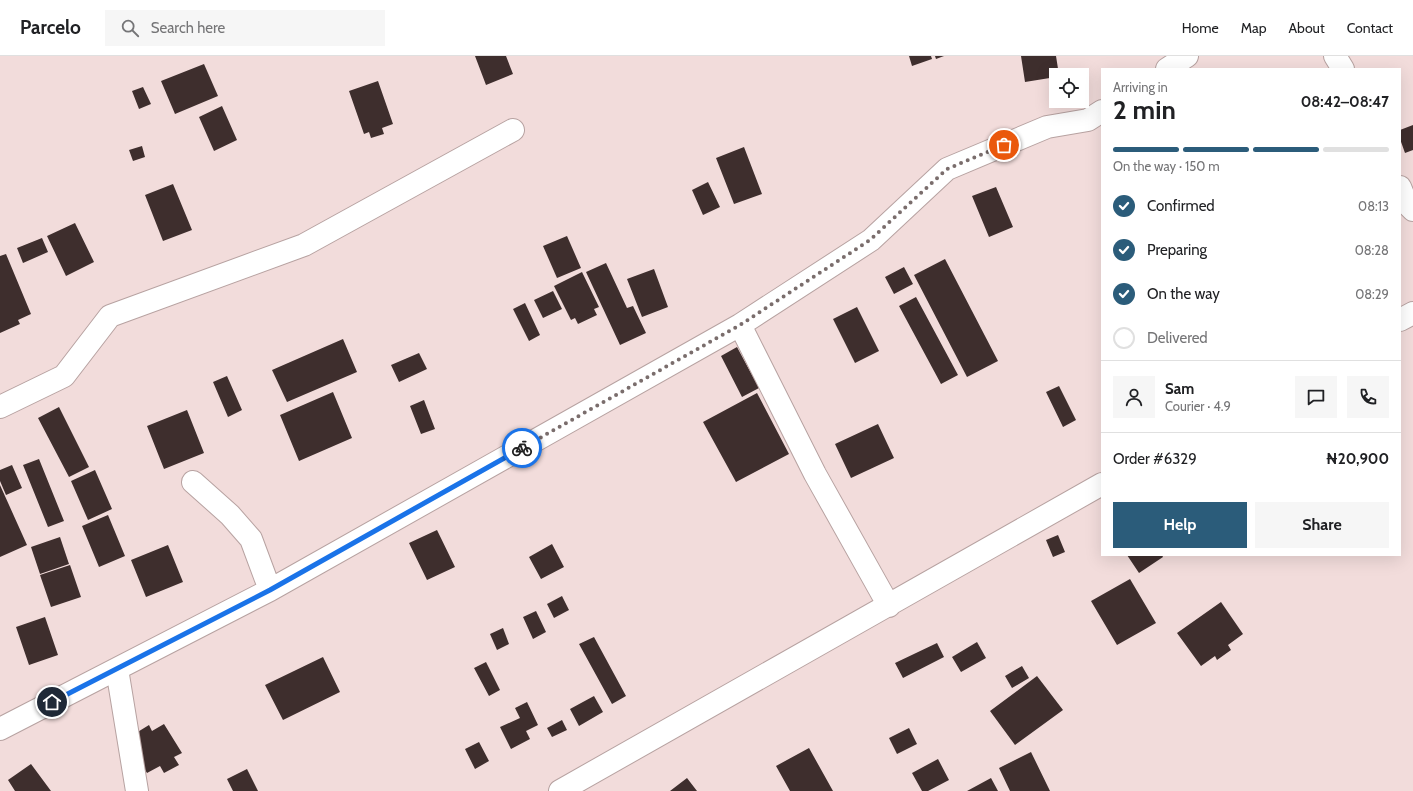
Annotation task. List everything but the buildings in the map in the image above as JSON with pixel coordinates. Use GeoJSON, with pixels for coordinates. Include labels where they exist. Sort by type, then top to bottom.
{"type":"FeatureCollection","features":[{"type":"Feature","properties":{"kind":"street"},"geometry":{"type":"LineString","coordinates":[[1169,68],[1187,56]]}},
{"type":"Feature","properties":{"kind":"street"},"geometry":{"type":"LineString","coordinates":[[1335,56],[1342,68]]}},
{"type":"Feature","properties":{"kind":"street"},"geometry":{"type":"LineString","coordinates":[[0,729],[270,590],[740,325],[870,240],[947,169],[1047,127],[1088,120],[1101,112]]}},
{"type":"Feature","properties":{"kind":"street"},"geometry":{"type":"LineString","coordinates":[[0,407],[64,376],[110,316],[304,245],[513,130]]}},
{"type":"Feature","properties":{"kind":"street"},"geometry":{"type":"LineString","coordinates":[[1401,189],[1407,204],[1413,210]]}},
{"type":"Feature","properties":{"kind":"street"},"geometry":{"type":"LineString","coordinates":[[1401,319],[1413,313]]}},
{"type":"Feature","properties":{"kind":"street"},"geometry":{"type":"LineString","coordinates":[[740,325],[815,474],[889,606]]}},
{"type":"Feature","properties":{"kind":"street"},"geometry":{"type":"LineString","coordinates":[[193,482],[230,515],[251,539],[270,590]]}},
{"type":"Feature","properties":{"kind":"street"},"geometry":{"type":"LineString","coordinates":[[560,791],[1101,485]]}},
{"type":"Feature","properties":{"kind":"street"},"geometry":{"type":"LineString","coordinates":[[117,668],[137,791]]}},
{"type":"Feature","properties":{"kind":"way so far"},"geometry":{"type":"LineString","coordinates":[[522,448],[740,325],[870,240],[947,169],[1004,145]]}},
{"type":"Feature","properties":{"kind":"route"},"geometry":{"type":"LineString","coordinates":[[52,702],[270,590],[522,448]]}}]}
